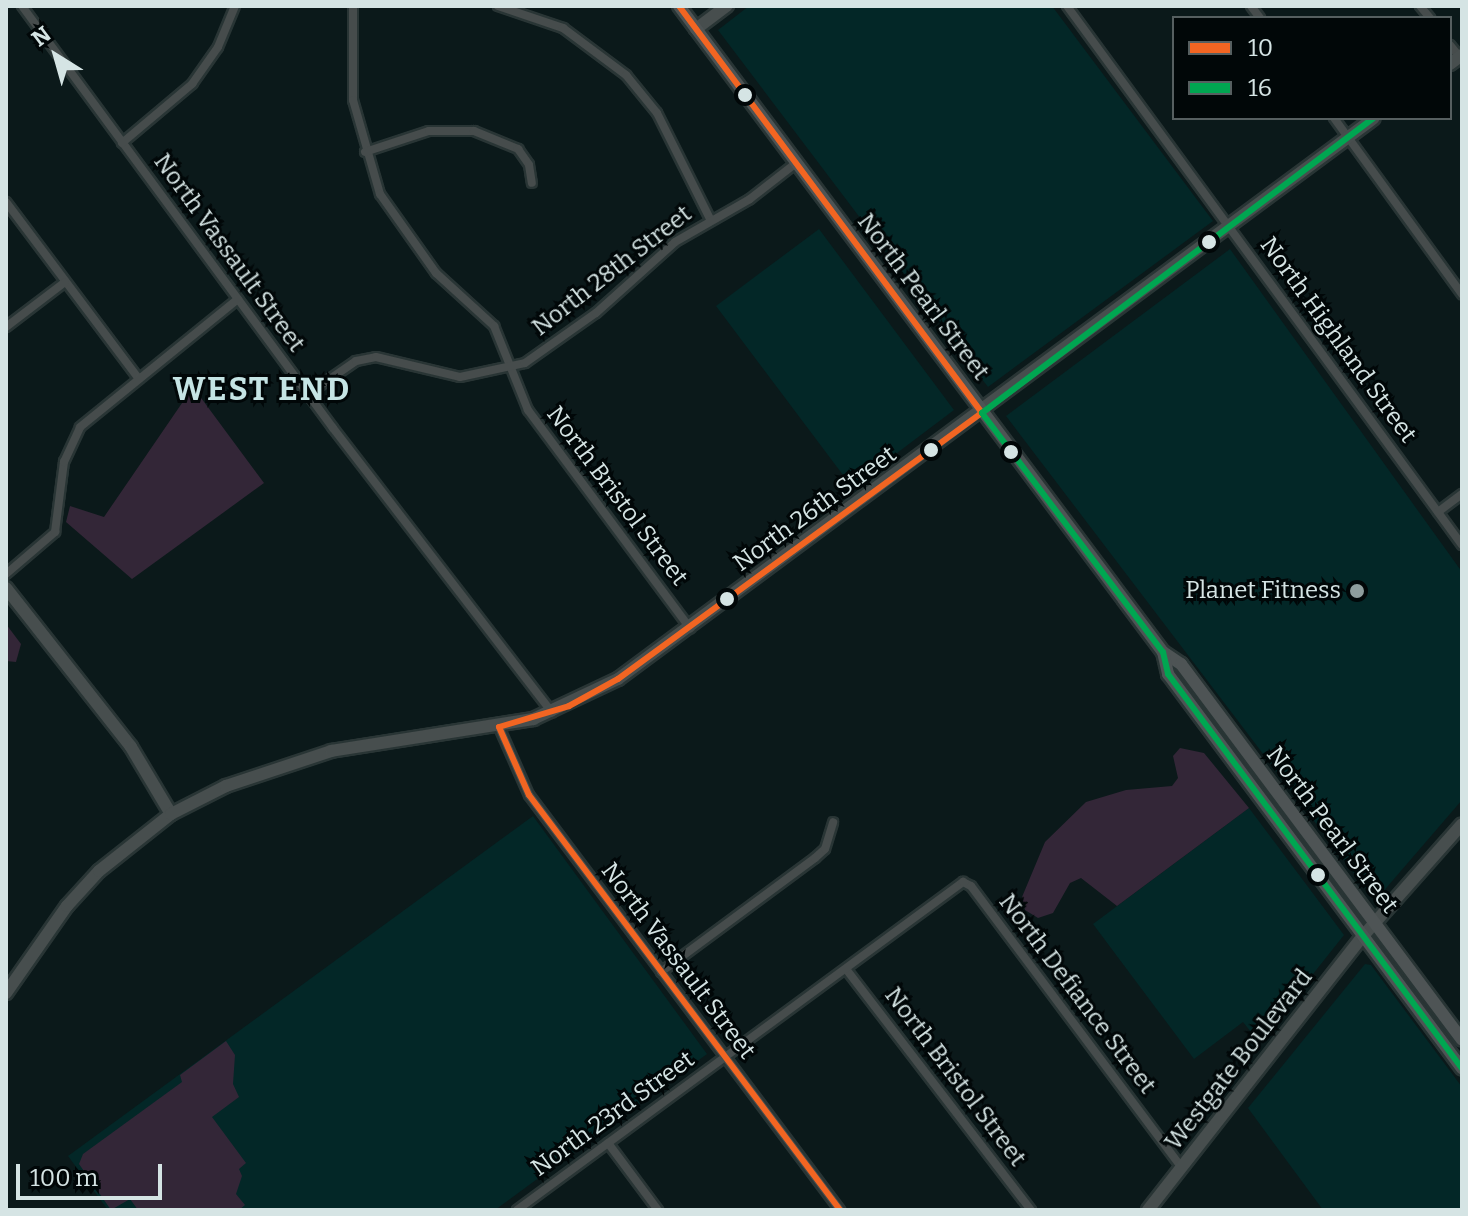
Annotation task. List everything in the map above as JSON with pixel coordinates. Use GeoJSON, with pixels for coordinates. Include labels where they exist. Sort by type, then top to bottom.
{"type":"FeatureCollection","features":[{"type":"Feature","properties":{"kind":"main road","name":"North Pearl Street"},"geometry":{"type":"LineString","coordinates":[[679,6],[982,413],[1163,652],[1181,664],[1462,1040]]}},
{"type":"Feature","properties":{"kind":"main road","name":"North Pearl Street"},"geometry":{"type":"LineString","coordinates":[[1163,652],[1168,674],[1462,1068]]}},
{"type":"Feature","properties":{"kind":"street","name":"North Vassault Street"},"geometry":{"type":"LineString","coordinates":[[22,6],[308,394],[552,713]]}},
{"type":"Feature","properties":{"kind":"street"},"geometry":{"type":"LineString","coordinates":[[122,143],[192,84],[218,47],[235,6]]}},
{"type":"Feature","properties":{"kind":"street","name":"North Bristol Street"},"geometry":{"type":"LineString","coordinates":[[353,6],[351,80],[365,152],[380,194],[436,273],[486,316],[513,367],[528,410],[690,628]]}},
{"type":"Feature","properties":{"kind":"street"},"geometry":{"type":"LineString","coordinates":[[498,6],[563,28],[626,75],[657,113],[710,219]]}},
{"type":"Feature","properties":{"kind":"street"},"geometry":{"type":"LineString","coordinates":[[696,29],[727,6]]}},
{"type":"Feature","properties":{"kind":"street","name":"North Highland Street"},"geometry":{"type":"LineString","coordinates":[[1067,6],[1462,545]]}},
{"type":"Feature","properties":{"kind":"street"},"geometry":{"type":"LineString","coordinates":[[1335,120],[1462,294]]}},
{"type":"Feature","properties":{"kind":"street","name":"North 26th Street"},"geometry":{"type":"LineString","coordinates":[[6,993],[67,906],[132,842],[171,814],[287,762],[499,727],[552,713],[618,679],[982,413],[1371,120]]}},
{"type":"Feature","properties":{"kind":"street"},"geometry":{"type":"LineString","coordinates":[[365,152],[429,131],[474,131],[518,149],[529,165],[532,183]]}},
{"type":"Feature","properties":{"kind":"street","name":"North 28th Street"},"geometry":{"type":"LineString","coordinates":[[308,394],[356,361],[376,357],[460,377],[513,367],[561,339],[665,249],[710,219],[750,199],[796,163]]}},
{"type":"Feature","properties":{"kind":"street"},"geometry":{"type":"LineString","coordinates":[[6,202],[138,378]]}},
{"type":"Feature","properties":{"kind":"street"},"geometry":{"type":"LineString","coordinates":[[6,327],[65,282]]}},
{"type":"Feature","properties":{"kind":"street"},"geometry":{"type":"LineString","coordinates":[[6,574],[55,532],[64,462],[73,437],[138,378],[238,299]]}},
{"type":"Feature","properties":{"kind":"street"},"geometry":{"type":"LineString","coordinates":[[1438,512],[1462,494]]}},
{"type":"Feature","properties":{"kind":"street"},"geometry":{"type":"LineString","coordinates":[[6,588],[131,747],[171,814]]}},
{"type":"Feature","properties":{"kind":"street","name":"North Vassault Street"},"geometry":{"type":"LineString","coordinates":[[499,727],[529,795],[840,1210]]}},
{"type":"Feature","properties":{"kind":"street"},"geometry":{"type":"LineString","coordinates":[[661,972],[815,858],[825,849],[833,822]]}},
{"type":"Feature","properties":{"kind":"street","name":"Westgate Boulevard"},"geometry":{"type":"LineString","coordinates":[[1148,1210],[1363,936],[1462,824]]}},
{"type":"Feature","properties":{"kind":"street","name":"North 23rd Street"},"geometry":{"type":"LineString","coordinates":[[517,1210],[967,883]]}},
{"type":"Feature","properties":{"kind":"street","name":"North Defiance Street"},"geometry":{"type":"LineString","coordinates":[[967,883],[1182,1168]]}},
{"type":"Feature","properties":{"kind":"street","name":"North Bristol Street"},"geometry":{"type":"LineString","coordinates":[[846,969],[1031,1210]]}},
{"type":"Feature","properties":{"kind":"street"},"geometry":{"type":"LineString","coordinates":[[608,1143],[658,1210]]}},
{"type":"Feature","properties":{"kind":"shaded area"},"geometry":{"type":"Polygon","coordinates":[[[749,6],[1052,6],[1213,221],[988,387],[718,30],[749,6]]]}},
{"type":"Feature","properties":{"kind":"shaded area"},"geometry":{"type":"Polygon","coordinates":[[[819,229],[954,410],[852,487],[716,306],[819,229]]]}},
{"type":"Feature","properties":{"kind":"shaded area"},"geometry":{"type":"Polygon","coordinates":[[[1230,249],[1462,572],[1462,800],[1375,901],[1006,416],[1230,249]]]}},
{"type":"Feature","properties":{"kind":"shaded area"},"geometry":{"type":"Polygon","coordinates":[[[193,387],[264,483],[132,579],[66,522],[70,506],[104,517],[193,387]]]}},
{"type":"Feature","properties":{"kind":"shaded area"},"geometry":{"type":"Polygon","coordinates":[[[6,624],[21,644],[16,662],[6,661],[6,624]]]}},
{"type":"Feature","properties":{"kind":"shaded area"},"geometry":{"type":"Polygon","coordinates":[[[1180,748],[1204,753],[1249,808],[1117,906],[1081,878],[1070,883],[1053,913],[1038,918],[1025,910],[1022,897],[1045,842],[1086,802],[1126,790],[1172,786],[1178,778],[1173,756],[1180,748]]]}},
{"type":"Feature","properties":{"kind":"shaded area"},"geometry":{"type":"Polygon","coordinates":[[[1249,808],[1344,935],[1259,1042],[1243,1022],[1194,1059],[1093,924],[1249,808]]]}},
{"type":"Feature","properties":{"kind":"shaded area"},"geometry":{"type":"Polygon","coordinates":[[[533,816],[707,1054],[495,1210],[108,1210],[68,1156],[533,816]]]}},
{"type":"Feature","properties":{"kind":"shaded area"},"geometry":{"type":"Polygon","coordinates":[[[1365,964],[1371,965],[1462,1087],[1462,1210],[1323,1210],[1248,1108],[1365,964]]]}},
{"type":"Feature","properties":{"kind":"shaded area"},"geometry":{"type":"Polygon","coordinates":[[[226,1041],[235,1055],[233,1084],[239,1097],[212,1117],[246,1163],[239,1169],[242,1176],[236,1194],[245,1205],[239,1210],[138,1210],[130,1199],[111,1210],[79,1164],[83,1154],[182,1082],[180,1075],[226,1041]]]}},
{"type":"Feature","properties":{"kind":"transit line","name":"10"},"geometry":{"type":"LineString","coordinates":[[679,6],[982,413]]}},
{"type":"Feature","properties":{"kind":"transit line","name":"16"},"geometry":{"type":"LineString","coordinates":[[982,413],[1371,120]]}},
{"type":"Feature","properties":{"kind":"transit line","name":"10"},"geometry":{"type":"LineString","coordinates":[[499,727],[569,706],[618,679],[982,413]]}},
{"type":"Feature","properties":{"kind":"transit line","name":"16"},"geometry":{"type":"LineString","coordinates":[[982,413],[1163,652],[1168,674],[1462,1068]]}},
{"type":"Feature","properties":{"kind":"transit line","name":"10"},"geometry":{"type":"LineString","coordinates":[[499,727],[529,795],[840,1210]]}},
{"type":"Feature","properties":{"kind":"place","name":"Planet Fitness"},"geometry":{"type":"Point","coordinates":[1357,591]}},
{"type":"Feature","properties":{"kind":"district","name":"WEST END"},"geometry":{"type":"Point","coordinates":[262,389]}}]}
